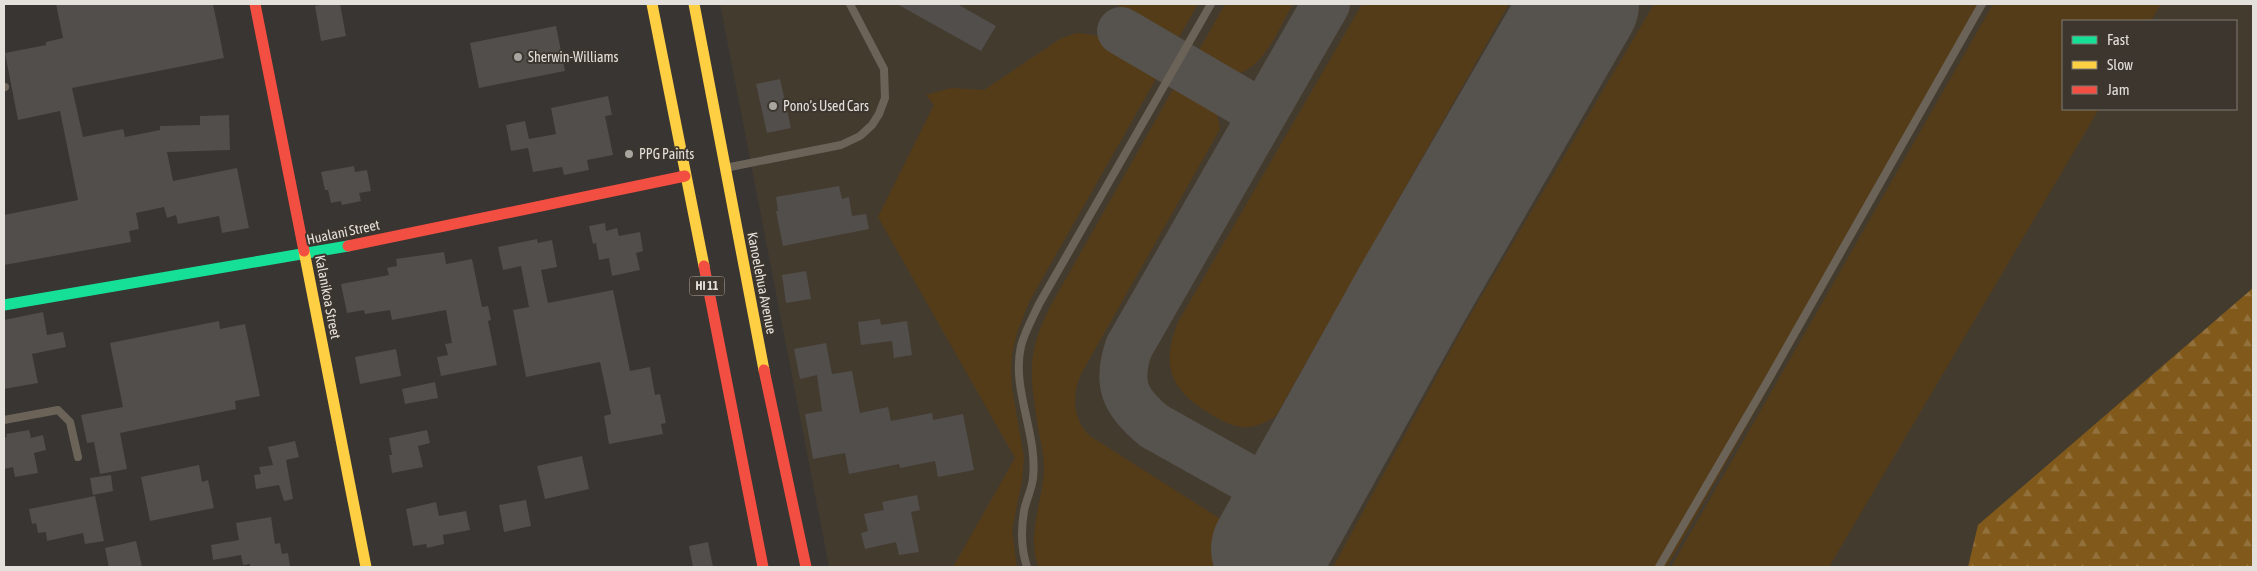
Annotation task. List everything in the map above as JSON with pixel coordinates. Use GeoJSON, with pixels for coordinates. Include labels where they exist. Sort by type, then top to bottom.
{"type":"FeatureCollection","features":[{"type":"Feature","properties":{"kind":"main road","name":"Kalanikoa Street"},"geometry":{"type":"LineString","coordinates":[[256,4],[366,567]]}},
{"type":"Feature","properties":{"kind":"main road","name":"HI 11"},"geometry":{"type":"LineString","coordinates":[[652,4],[763,567]]}},
{"type":"Feature","properties":{"kind":"main road","name":"Kanoelehua Avenue"},"geometry":{"type":"LineString","coordinates":[[694,4],[756,333],[806,567]]}},
{"type":"Feature","properties":{"kind":"main road","name":"Hualani Street"},"geometry":{"type":"LineString","coordinates":[[4,305],[305,255],[686,176]]}},
{"type":"Feature","properties":{"kind":"lane"},"geometry":{"type":"LineString","coordinates":[[725,168],[841,145],[860,136],[872,125],[879,114],[885,98],[884,69],[850,4]]}},
{"type":"Feature","properties":{"kind":"lane"},"geometry":{"type":"LineString","coordinates":[[1026,567],[1022,534],[1024,510],[1033,479],[1033,462],[1022,390],[1021,346],[1039,304],[1211,4]]}},
{"type":"Feature","properties":{"kind":"lane"},"geometry":{"type":"LineString","coordinates":[[1660,567],[1982,4]]}},
{"type":"Feature","properties":{"kind":"lane"},"geometry":{"type":"LineString","coordinates":[[4,420],[58,410],[70,422],[78,457]]}},
{"type":"Feature","properties":{"kind":"shaded area"},"geometry":{"type":"Polygon","coordinates":[[[720,4],[2253,4],[2253,567],[829,567],[720,4]]]}},
{"type":"Feature","properties":{"kind":"shaded area"},"geometry":{"type":"Polygon","coordinates":[[[1118,4],[1198,4],[1173,48],[1133,25],[1118,4]]]}},
{"type":"Feature","properties":{"kind":"shaded area"},"geometry":{"type":"Polygon","coordinates":[[[1225,4],[1293,4],[1266,52],[1246,70],[1234,75],[1218,73],[1194,59],[1225,4]]]}},
{"type":"Feature","properties":{"kind":"shaded area"},"geometry":{"type":"Polygon","coordinates":[[[1362,4],[1509,4],[1276,416],[1251,427],[1236,426],[1221,420],[1198,406],[1178,387],[1170,365],[1173,338],[1178,322],[1362,4]]]}},
{"type":"Feature","properties":{"kind":"shaded area"},"geometry":{"type":"Polygon","coordinates":[[[1654,4],[1986,4],[1667,567],[1333,567],[1465,324],[1654,4]]]}},
{"type":"Feature","properties":{"kind":"shaded area"},"geometry":{"type":"Polygon","coordinates":[[[1993,4],[2161,4],[2152,20],[2062,20],[2062,110],[2098,110],[1829,567],[1671,567],[1993,4]]]}},
{"type":"Feature","properties":{"kind":"shaded area"},"geometry":{"type":"Polygon","coordinates":[[[1076,33],[1088,34],[1110,41],[1161,70],[1029,302],[1017,333],[1012,354],[1012,389],[1024,457],[1022,481],[1012,530],[1017,567],[953,567],[1015,458],[878,217],[934,105],[926,95],[951,88],[984,90],[1060,39],[1076,33]]]}},
{"type":"Feature","properties":{"kind":"shaded area"},"geometry":{"type":"Polygon","coordinates":[[[1180,77],[1202,92],[1212,103],[1220,129],[1081,374],[1076,390],[1075,407],[1080,422],[1090,436],[1296,567],[1038,567],[1034,541],[1044,465],[1032,378],[1032,365],[1037,337],[1051,305],[1180,77]]]}},
{"type":"Feature","properties":{"kind":"green space"},"geometry":{"type":"Polygon","coordinates":[[[2253,288],[2253,567],[1968,567],[1978,525],[2253,288]]]}},
{"type":"Feature","properties":{"kind":"building"},"geometry":{"type":"Polygon","coordinates":[[[56,4],[213,4],[224,58],[72,88],[83,137],[123,129],[125,137],[160,130],[160,126],[200,125],[200,116],[229,115],[230,150],[167,152],[173,181],[237,168],[249,228],[222,233],[219,216],[178,224],[176,215],[167,218],[164,207],[136,213],[139,229],[129,231],[131,242],[4,265],[4,215],[78,200],[60,111],[18,120],[5,53],[46,45],[46,42],[63,38],[56,4]]]}},
{"type":"Feature","properties":{"kind":"building"},"geometry":{"type":"Polygon","coordinates":[[[340,4],[346,36],[321,41],[315,6],[340,4]]]}},
{"type":"Feature","properties":{"kind":"building"},"geometry":{"type":"Polygon","coordinates":[[[897,4],[957,4],[996,26],[981,51],[897,4]]]}},
{"type":"Feature","properties":{"kind":"building","name":"Sherwin-Williams"},"geometry":{"type":"Polygon","coordinates":[[[556,26],[565,71],[479,88],[470,43],[556,26]]]}},
{"type":"Feature","properties":{"kind":"building","name":"Pono’s Used Cars"},"geometry":{"type":"Polygon","coordinates":[[[780,79],[791,128],[767,133],[756,84],[780,79]]]}},
{"type":"Feature","properties":{"kind":"building"},"geometry":{"type":"Polygon","coordinates":[[[608,96],[612,115],[605,116],[613,155],[587,160],[589,170],[564,175],[562,167],[533,172],[528,148],[511,151],[506,125],[525,121],[529,139],[556,134],[551,108],[608,96]]]}},
{"type":"Feature","properties":{"kind":"building"},"geometry":{"type":"Polygon","coordinates":[[[354,166],[355,172],[367,170],[371,191],[359,193],[361,201],[342,205],[341,201],[331,203],[328,190],[325,190],[321,172],[354,166]]]}},
{"type":"Feature","properties":{"kind":"building"},"geometry":{"type":"Polygon","coordinates":[[[839,186],[842,199],[849,197],[852,216],[866,214],[869,229],[783,246],[776,211],[778,211],[776,197],[839,186]]]}},
{"type":"Feature","properties":{"kind":"building"},"geometry":{"type":"Polygon","coordinates":[[[605,223],[606,231],[617,228],[619,236],[640,232],[643,251],[636,253],[640,270],[612,276],[609,258],[599,260],[596,243],[593,244],[589,226],[605,223]]]}},
{"type":"Feature","properties":{"kind":"building"},"geometry":{"type":"Polygon","coordinates":[[[537,239],[538,243],[552,240],[557,267],[541,270],[548,303],[613,290],[630,371],[650,367],[655,395],[660,394],[666,423],[661,424],[663,434],[609,444],[604,416],[611,414],[600,362],[526,377],[513,310],[529,307],[521,266],[503,270],[498,247],[537,239]]]}},
{"type":"Feature","properties":{"kind":"building"},"geometry":{"type":"Polygon","coordinates":[[[444,252],[446,264],[472,259],[482,307],[488,306],[491,320],[488,321],[497,365],[441,376],[437,357],[448,355],[445,344],[452,343],[446,310],[392,320],[390,310],[365,314],[364,310],[347,313],[341,284],[389,275],[387,268],[397,266],[396,259],[444,252]]]}},
{"type":"Feature","properties":{"kind":"building"},"geometry":{"type":"Polygon","coordinates":[[[806,271],[811,299],[786,303],[782,275],[806,271]]]}},
{"type":"Feature","properties":{"kind":"building"},"geometry":{"type":"Polygon","coordinates":[[[43,312],[47,335],[63,332],[66,347],[32,354],[38,383],[4,389],[4,320],[43,312]]]}},
{"type":"Feature","properties":{"kind":"building"},"geometry":{"type":"Polygon","coordinates":[[[880,319],[881,325],[907,321],[912,355],[894,358],[892,341],[861,345],[858,322],[880,319]]]}},
{"type":"Feature","properties":{"kind":"building"},"geometry":{"type":"Polygon","coordinates":[[[219,321],[220,329],[245,324],[260,396],[235,401],[236,409],[120,433],[127,469],[100,474],[94,442],[87,443],[81,415],[123,407],[110,343],[219,321]]]}},
{"type":"Feature","properties":{"kind":"building"},"geometry":{"type":"Polygon","coordinates":[[[826,343],[832,374],[852,371],[860,413],[888,407],[891,421],[932,413],[933,420],[963,414],[974,470],[938,477],[935,461],[900,468],[899,464],[849,474],[845,453],[813,459],[805,414],[822,411],[817,375],[800,379],[794,349],[826,343]]]}},
{"type":"Feature","properties":{"kind":"building"},"geometry":{"type":"Polygon","coordinates":[[[396,349],[401,376],[360,384],[355,357],[396,349]]]}},
{"type":"Feature","properties":{"kind":"building"},"geometry":{"type":"Polygon","coordinates":[[[435,382],[438,398],[405,404],[402,389],[435,382]]]}},
{"type":"Feature","properties":{"kind":"building"},"geometry":{"type":"Polygon","coordinates":[[[29,430],[31,438],[43,435],[46,450],[34,453],[38,473],[15,477],[13,467],[4,469],[4,437],[7,437],[6,434],[29,430]]]}},
{"type":"Feature","properties":{"kind":"building"},"geometry":{"type":"Polygon","coordinates":[[[427,430],[430,443],[418,446],[423,467],[392,473],[389,455],[392,455],[389,438],[427,430]]]}},
{"type":"Feature","properties":{"kind":"building"},"geometry":{"type":"Polygon","coordinates":[[[295,441],[299,457],[286,460],[293,499],[284,501],[279,485],[256,489],[254,475],[261,474],[259,467],[273,465],[268,447],[295,441]]]}},
{"type":"Feature","properties":{"kind":"building"},"geometry":{"type":"Polygon","coordinates":[[[582,456],[589,489],[545,499],[537,466],[582,456]]]}},
{"type":"Feature","properties":{"kind":"building"},"geometry":{"type":"Polygon","coordinates":[[[199,465],[202,482],[208,480],[214,508],[150,521],[141,477],[199,465]]]}},
{"type":"Feature","properties":{"kind":"building"},"geometry":{"type":"Polygon","coordinates":[[[111,475],[113,491],[93,495],[90,478],[111,475]]]}},
{"type":"Feature","properties":{"kind":"building"},"geometry":{"type":"Polygon","coordinates":[[[917,495],[920,510],[911,512],[919,552],[899,555],[896,542],[865,549],[861,533],[868,531],[864,514],[884,510],[882,502],[917,495]]]}},
{"type":"Feature","properties":{"kind":"building"},"geometry":{"type":"Polygon","coordinates":[[[95,496],[104,541],[85,544],[83,533],[47,541],[46,532],[38,533],[36,523],[32,524],[29,509],[95,496]]]}},
{"type":"Feature","properties":{"kind":"building"},"geometry":{"type":"Polygon","coordinates":[[[526,500],[531,526],[504,532],[499,505],[526,500]]]}},
{"type":"Feature","properties":{"kind":"building"},"geometry":{"type":"Polygon","coordinates":[[[436,502],[439,516],[466,511],[470,530],[443,535],[444,544],[427,548],[426,544],[413,546],[406,509],[436,502]]]}},
{"type":"Feature","properties":{"kind":"building"},"geometry":{"type":"Polygon","coordinates":[[[271,517],[275,544],[280,543],[282,554],[288,553],[290,567],[250,567],[250,564],[243,565],[241,555],[213,560],[211,545],[239,540],[236,523],[271,517]]]}},
{"type":"Feature","properties":{"kind":"building"},"geometry":{"type":"Polygon","coordinates":[[[136,541],[142,567],[109,567],[105,548],[136,541]]]}},
{"type":"Feature","properties":{"kind":"building"},"geometry":{"type":"Polygon","coordinates":[[[708,542],[713,567],[693,567],[689,546],[708,542]]]}},
{"type":"Feature","properties":{"kind":"taxiway"},"geometry":{"type":"LineString","coordinates":[[1295,505],[1154,426],[1136,409],[1130,400],[1126,391],[1123,372],[1129,347],[1326,4]]}},
{"type":"Feature","properties":{"kind":"taxiway"},"geometry":{"type":"LineString","coordinates":[[1121,31],[1263,114]]}},
{"type":"Feature","properties":{"kind":"runway"},"geometry":{"type":"LineString","coordinates":[[1270,549],[1412,294],[1580,4]]}},
{"type":"Feature","properties":{"kind":"traffic: fast"},"geometry":{"type":"LineString","coordinates":[[4,305],[348,246]]}},
{"type":"Feature","properties":{"kind":"traffic: slow"},"geometry":{"type":"LineString","coordinates":[[652,4],[704,266]]}},
{"type":"Feature","properties":{"kind":"traffic: slow"},"geometry":{"type":"LineString","coordinates":[[694,4],[764,370]]}},
{"type":"Feature","properties":{"kind":"traffic: slow"},"geometry":{"type":"LineString","coordinates":[[304,251],[366,567]]}},
{"type":"Feature","properties":{"kind":"traffic: jam"},"geometry":{"type":"LineString","coordinates":[[255,4],[304,251]]}},
{"type":"Feature","properties":{"kind":"traffic: jam"},"geometry":{"type":"LineString","coordinates":[[348,246],[685,176]]}},
{"type":"Feature","properties":{"kind":"traffic: jam"},"geometry":{"type":"LineString","coordinates":[[704,266],[763,567]]}},
{"type":"Feature","properties":{"kind":"traffic: jam"},"geometry":{"type":"LineString","coordinates":[[764,370],[806,567]]}},
{"type":"Feature","properties":{"kind":"place","name":"Sherwin-Williams"},"geometry":{"type":"Point","coordinates":[518,57]}},
{"type":"Feature","properties":{"kind":"place","name":"Pono’s Used Cars"},"geometry":{"type":"Point","coordinates":[773,106]}},
{"type":"Feature","properties":{"kind":"place","name":"PPG Paints"},"geometry":{"type":"Point","coordinates":[629,154]}}]}
